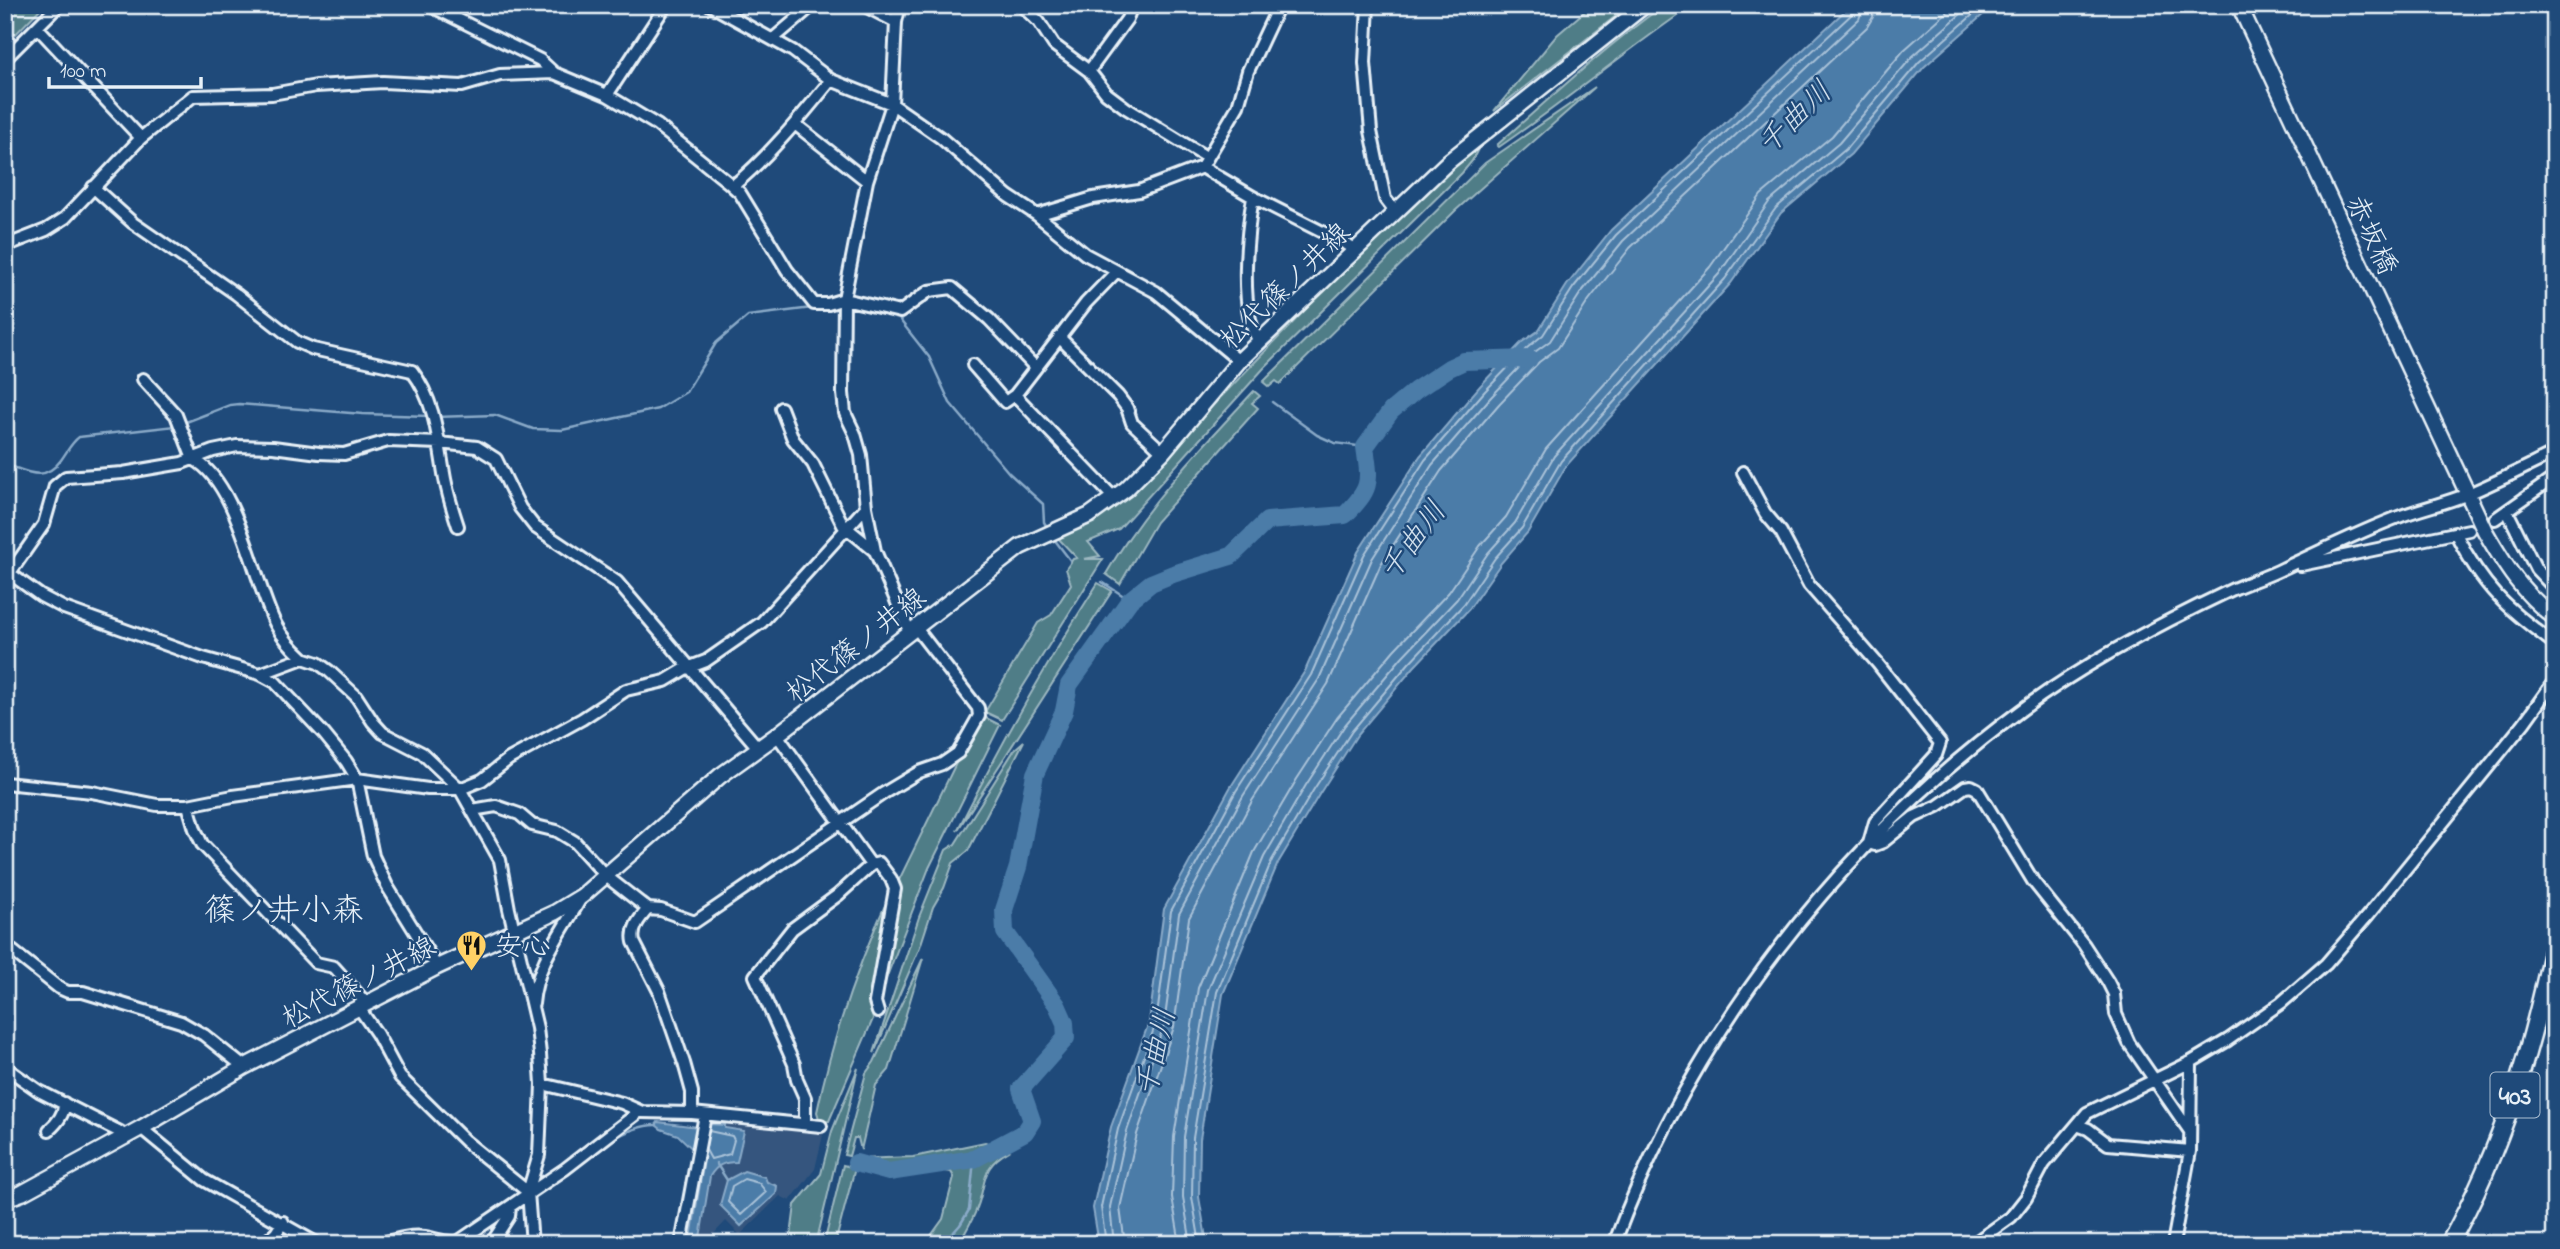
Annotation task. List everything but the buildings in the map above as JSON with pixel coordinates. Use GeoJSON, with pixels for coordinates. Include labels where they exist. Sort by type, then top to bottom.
{"type":"FeatureCollection","features":[{"type":"Feature","properties":{"kind":"highway","name":"403"},"geometry":{"type":"LineString","coordinates":[[2449,1244],[2485,1176],[2507,1118],[2539,1014],[2555,938]]}},
{"type":"Feature","properties":{"kind":"main road","name":"松代篠ノ井線"},"geometry":{"type":"LineString","coordinates":[[5,1199],[22,1193],[362,1005],[554,913],[582,896],[720,776],[759,749],[1020,547],[1090,515],[1114,498],[1163,452],[1239,361],[1449,161],[1645,5]]}},
{"type":"Feature","properties":{"kind":"main road","name":"赤坂橋"},"geometry":{"type":"LineString","coordinates":[[2239,5],[2465,489]]}},
{"type":"Feature","properties":{"kind":"main road"},"geometry":{"type":"LineString","coordinates":[[2465,489],[2485,531],[2512,577],[2538,606],[2555,618]]}},
{"type":"Feature","properties":{"kind":"street"},"geometry":{"type":"LineString","coordinates":[[5,60],[59,5]]}},
{"type":"Feature","properties":{"kind":"street"},"geometry":{"type":"LineString","coordinates":[[429,5],[540,60],[554,73],[607,95],[681,142],[740,193],[787,270],[814,304],[828,304],[844,299],[900,312],[929,291],[951,288],[989,320],[1036,368]]}},
{"type":"Feature","properties":{"kind":"street"},"geometry":{"type":"LineString","coordinates":[[607,95],[666,5]]}},
{"type":"Feature","properties":{"kind":"street"},"geometry":{"type":"LineString","coordinates":[[710,5],[793,51],[831,80],[892,104],[941,138],[1009,196],[1085,254],[1156,292],[1239,361]]}},
{"type":"Feature","properties":{"kind":"street"},"geometry":{"type":"LineString","coordinates":[[773,39],[813,5]]}},
{"type":"Feature","properties":{"kind":"street"},"geometry":{"type":"LineString","coordinates":[[863,5],[896,22]]}},
{"type":"Feature","properties":{"kind":"street"},"geometry":{"type":"LineString","coordinates":[[472,810],[496,806],[519,814],[532,825],[557,831],[575,842],[606,876],[648,909],[661,910],[695,922],[841,821],[919,772],[942,765],[958,753],[979,716],[978,708],[913,631],[875,551],[866,508],[861,455],[845,413],[844,299],[866,181],[892,104],[896,22],[900,5]]}},
{"type":"Feature","properties":{"kind":"street"},"geometry":{"type":"LineString","coordinates":[[1021,5],[1039,22],[1054,46],[1089,71],[1106,93],[1126,108],[1253,197],[1356,249]]}},
{"type":"Feature","properties":{"kind":"street"},"geometry":{"type":"LineString","coordinates":[[1089,71],[1127,19],[1132,5]]}},
{"type":"Feature","properties":{"kind":"street"},"geometry":{"type":"LineString","coordinates":[[1037,215],[1093,198],[1139,191],[1204,162],[1238,106],[1248,71],[1279,5]]}},
{"type":"Feature","properties":{"kind":"street"},"geometry":{"type":"LineString","coordinates":[[1368,5],[1365,63],[1371,131],[1385,200],[1395,212]]}},
{"type":"Feature","properties":{"kind":"street"},"geometry":{"type":"LineString","coordinates":[[37,27],[141,138]]}},
{"type":"Feature","properties":{"kind":"street"},"geometry":{"type":"LineString","coordinates":[[5,246],[46,230],[65,218],[141,138],[192,96],[272,94],[316,86],[383,82],[462,86],[500,75],[554,73]]}},
{"type":"Feature","properties":{"kind":"street"},"geometry":{"type":"LineString","coordinates":[[733,186],[760,164],[831,80]]}},
{"type":"Feature","properties":{"kind":"street"},"geometry":{"type":"LineString","coordinates":[[795,124],[866,181]]}},
{"type":"Feature","properties":{"kind":"street"},"geometry":{"type":"LineString","coordinates":[[93,187],[133,223],[236,294],[297,342],[313,349],[412,371],[435,417],[446,482],[458,526]]}},
{"type":"Feature","properties":{"kind":"street"},"geometry":{"type":"LineString","coordinates":[[1253,197],[1246,280],[1254,333],[1259,341]]}},
{"type":"Feature","properties":{"kind":"street"},"geometry":{"type":"LineString","coordinates":[[973,365],[1005,402],[1015,395],[1059,337],[1117,271]]}},
{"type":"Feature","properties":{"kind":"street"},"geometry":{"type":"LineString","coordinates":[[1059,337],[1118,396],[1127,408],[1132,423],[1163,452]]}},
{"type":"Feature","properties":{"kind":"street"},"geometry":{"type":"LineString","coordinates":[[143,379],[180,424],[193,459],[203,464],[213,475],[233,511],[275,623],[288,643],[303,658],[318,663],[329,671],[356,696],[383,733],[422,752],[439,766],[460,789],[500,860],[537,1028],[542,1084],[539,1155],[528,1192],[533,1244]]}},
{"type":"Feature","properties":{"kind":"street"},"geometry":{"type":"LineString","coordinates":[[1015,395],[1114,498]]}},
{"type":"Feature","properties":{"kind":"street"},"geometry":{"type":"LineString","coordinates":[[781,408],[793,439],[813,464],[846,529],[875,551]]}},
{"type":"Feature","properties":{"kind":"street"},"geometry":{"type":"LineString","coordinates":[[437,967],[387,886],[373,856],[357,779],[324,734],[275,682],[260,674],[203,658],[64,608],[7,575],[44,524],[55,486],[61,479],[123,473],[183,463],[213,451],[237,446],[344,454],[388,441],[477,447],[496,460],[520,508],[535,527],[617,582],[759,749]]}},
{"type":"Feature","properties":{"kind":"street"},"geometry":{"type":"LineString","coordinates":[[1614,1244],[1637,1187],[1694,1075],[1741,998],[1796,927],[1869,843],[1939,776],[2052,688],[2158,626],[2233,588],[2283,569],[2320,550],[2555,453]]}},
{"type":"Feature","properties":{"kind":"street"},"geometry":{"type":"LineString","coordinates":[[1743,472],[1765,513],[1781,532],[1809,585],[1878,664],[1940,743],[1936,755],[1875,822],[1869,843]]}},
{"type":"Feature","properties":{"kind":"street"},"geometry":{"type":"LineString","coordinates":[[2495,519],[2555,477]]}},
{"type":"Feature","properties":{"kind":"street"},"geometry":{"type":"LineString","coordinates":[[5,783],[92,792],[157,805],[188,805],[357,779],[428,789],[460,789],[482,780],[509,759],[582,719],[626,690],[665,681],[706,662],[762,622],[866,508]]}},
{"type":"Feature","properties":{"kind":"street"},"geometry":{"type":"LineString","coordinates":[[2507,511],[2536,569],[2555,589]]}},
{"type":"Feature","properties":{"kind":"street"},"geometry":{"type":"LineString","coordinates":[[2283,569],[2469,530]]}},
{"type":"Feature","properties":{"kind":"street"},"geometry":{"type":"LineString","coordinates":[[2456,534],[2486,586],[2516,615],[2555,644]]}},
{"type":"Feature","properties":{"kind":"street"},"geometry":{"type":"LineString","coordinates":[[260,674],[303,658]]}},
{"type":"Feature","properties":{"kind":"street"},"geometry":{"type":"LineString","coordinates":[[1973,1244],[2011,1217],[2026,1198],[2044,1164],[2087,1113],[2154,1082],[2228,1040],[2281,1003],[2326,964],[2524,723],[2555,680]]}},
{"type":"Feature","properties":{"kind":"street"},"geometry":{"type":"LineString","coordinates":[[777,735],[871,865]]}},
{"type":"Feature","properties":{"kind":"street"},"geometry":{"type":"LineString","coordinates":[[1869,843],[1875,845],[1883,842],[1914,817],[1938,806],[1965,787],[1977,789],[2033,881],[2084,945],[2108,982],[2114,994],[2116,1014],[2129,1043],[2189,1130]]}},
{"type":"Feature","properties":{"kind":"street"},"geometry":{"type":"LineString","coordinates":[[188,805],[202,844],[316,963],[334,967],[362,1005],[400,1077],[465,1140],[528,1192]]}},
{"type":"Feature","properties":{"kind":"street"},"geometry":{"type":"LineString","coordinates":[[805,1124],[805,1098],[794,1064],[755,975],[792,929],[864,874],[871,865],[879,863],[895,889],[874,1002],[878,1012]]}},
{"type":"Feature","properties":{"kind":"street"},"geometry":{"type":"LineString","coordinates":[[532,1009],[534,995],[551,946],[582,896]]}},
{"type":"Feature","properties":{"kind":"street"},"geometry":{"type":"LineString","coordinates":[[648,909],[635,927],[634,942],[659,991],[684,1063],[692,1092],[692,1113]]}},
{"type":"Feature","properties":{"kind":"street"},"geometry":{"type":"LineString","coordinates":[[5,945],[59,988],[68,992],[83,992],[181,1022],[204,1035],[244,1068]]}},
{"type":"Feature","properties":{"kind":"street"},"geometry":{"type":"LineString","coordinates":[[2173,1244],[2190,1151],[2191,1062]]}},
{"type":"Feature","properties":{"kind":"street"},"geometry":{"type":"LineString","coordinates":[[9,1070],[39,1091],[120,1132],[123,1138]]}},
{"type":"Feature","properties":{"kind":"street"},"geometry":{"type":"LineString","coordinates":[[542,1084],[622,1104],[639,1112],[692,1113],[704,1118],[821,1126]]}},
{"type":"Feature","properties":{"kind":"street"},"geometry":{"type":"LineString","coordinates":[[49,1130],[61,1116],[64,1102]]}},
{"type":"Feature","properties":{"kind":"street"},"geometry":{"type":"LineString","coordinates":[[379,1244],[424,1237],[450,1243],[459,1241],[528,1192],[565,1170],[639,1112]]}},
{"type":"Feature","properties":{"kind":"street"},"geometry":{"type":"LineString","coordinates":[[681,1244],[704,1118]]}},
{"type":"Feature","properties":{"kind":"street"},"geometry":{"type":"LineString","coordinates":[[2077,1125],[2088,1129],[2108,1144],[2190,1151]]}},
{"type":"Feature","properties":{"kind":"street"},"geometry":{"type":"LineString","coordinates":[[141,1128],[204,1180],[318,1244]]}},
{"type":"Feature","properties":{"kind":"street"},"geometry":{"type":"LineString","coordinates":[[491,1244],[509,1216],[510,1207]]}},
{"type":"Feature","properties":{"kind":"street"},"geometry":{"type":"LineString","coordinates":[[263,1244],[276,1233],[283,1222]]}},
{"type":"Feature","properties":{"kind":"street"},"geometry":{"type":"LineString","coordinates":[[5,1242],[14,1244]]}},
{"type":"Feature","properties":{"kind":"shaded area"},"geometry":{"type":"Polygon","coordinates":[[[712,1121],[808,1129],[819,1131],[823,1135],[815,1169],[790,1201],[780,1196],[740,1235],[726,1221],[704,1244],[686,1244],[707,1128],[712,1121]]]}},
{"type":"Feature","properties":{"kind":"green space"},"geometry":{"type":"Polygon","coordinates":[[[5,5],[44,5],[5,45],[5,5]]]}},
{"type":"Feature","properties":{"kind":"green space"},"geometry":{"type":"Polygon","coordinates":[[[1592,5],[1630,5],[1494,111],[1557,35],[1592,5]]]}},
{"type":"Feature","properties":{"kind":"green space"},"geometry":{"type":"Polygon","coordinates":[[[1664,5],[1693,5],[1524,130],[1499,147],[1497,145],[1599,55],[1664,5]]]}},
{"type":"Feature","properties":{"kind":"green space"},"geometry":{"type":"Polygon","coordinates":[[[1595,87],[1455,211],[1280,384],[1276,381],[1269,387],[1263,382],[1485,163],[1595,87]]]}},
{"type":"Feature","properties":{"kind":"green space"},"geometry":{"type":"Polygon","coordinates":[[[1476,145],[1478,149],[1472,161],[1462,173],[1264,368],[1119,529],[1088,542],[1100,556],[1084,559],[1103,559],[1002,720],[985,712],[1038,623],[1051,615],[1071,584],[1066,569],[1073,559],[1077,558],[1057,537],[1113,509],[1337,277],[1476,145]]]}},
{"type":"Feature","properties":{"kind":"green space"},"geometry":{"type":"Polygon","coordinates":[[[1254,391],[1260,396],[1252,403],[1258,408],[1156,522],[1120,584],[1106,574],[1156,501],[1254,391]]]}},
{"type":"Feature","properties":{"kind":"green space"},"geometry":{"type":"Polygon","coordinates":[[[1098,583],[1112,591],[957,831],[1024,705],[1098,583]]]}},
{"type":"Feature","properties":{"kind":"green space"},"geometry":{"type":"Polygon","coordinates":[[[982,716],[1000,725],[929,868],[879,997],[898,882],[982,716]]]}},
{"type":"Feature","properties":{"kind":"green space"},"geometry":{"type":"Polygon","coordinates":[[[1024,741],[968,851],[953,863],[874,1053],[919,917],[946,850],[955,844],[1015,749],[1024,741]]]}},
{"type":"Feature","properties":{"kind":"green space"},"geometry":{"type":"Polygon","coordinates":[[[890,894],[870,1008],[873,1019],[829,1121],[820,1122],[817,1112],[839,1029],[857,974],[890,894]]]}},
{"type":"Feature","properties":{"kind":"green space"},"geometry":{"type":"Polygon","coordinates":[[[923,958],[889,1070],[876,1085],[861,1150],[858,1138],[854,1138],[849,1156],[844,1155],[866,1073],[874,1062],[923,958]]]}},
{"type":"Feature","properties":{"kind":"green space"},"geometry":{"type":"Polygon","coordinates":[[[858,1068],[816,1244],[790,1244],[795,1205],[821,1174],[832,1131],[858,1068]]]}},
{"type":"Feature","properties":{"kind":"green space"},"geometry":{"type":"Polygon","coordinates":[[[985,1142],[1009,1151],[989,1169],[975,1212],[959,1244],[925,1244],[943,1219],[954,1177],[951,1172],[933,1169],[893,1176],[856,1167],[858,1159],[913,1157],[985,1142]]]}},
{"type":"Feature","properties":{"kind":"green space"},"geometry":{"type":"Polygon","coordinates":[[[843,1165],[855,1168],[835,1244],[824,1244],[843,1165]]]}},
{"type":"Feature","properties":{"kind":"water","name":"千曲川"},"geometry":{"type":"Polygon","coordinates":[[[1851,5],[1994,5],[1924,67],[1851,154],[1781,213],[1731,283],[1566,466],[1528,532],[1501,563],[1469,609],[1414,667],[1357,735],[1278,863],[1223,994],[1200,1139],[1199,1197],[1207,1244],[1099,1244],[1093,1208],[1111,1127],[1149,1022],[1164,909],[1230,788],[1305,671],[1358,552],[1420,456],[1480,386],[1522,342],[1538,331],[1567,285],[1611,230],[1851,5]]]}},
{"type":"Feature","properties":{"kind":"water"},"geometry":{"type":"Polygon","coordinates":[[[658,1122],[698,1127],[707,1124],[725,1125],[725,1128],[744,1131],[737,1162],[721,1165],[710,1176],[699,1244],[690,1244],[704,1160],[678,1135],[656,1125],[658,1122]]]}},
{"type":"Feature","properties":{"kind":"water"},"geometry":{"type":"Polygon","coordinates":[[[744,1171],[765,1177],[767,1182],[777,1186],[776,1194],[741,1226],[720,1205],[727,1180],[744,1171]]]}},
{"type":"Feature","properties":{"kind":"waterway"},"geometry":{"type":"LineString","coordinates":[[436,417],[495,415],[533,429],[562,430],[658,409],[686,392],[716,343],[748,316],[812,308]]}},
{"type":"Feature","properties":{"kind":"waterway"},"geometry":{"type":"LineString","coordinates":[[896,315],[929,357],[950,403],[1009,473],[1043,504],[1047,527]]}},
{"type":"Feature","properties":{"kind":"waterway"},"geometry":{"type":"LineString","coordinates":[[856,1163],[889,1172],[974,1159],[1025,1132],[1032,1121],[1021,1089],[1066,1038],[1065,1023],[1057,1005],[1005,932],[1004,910],[1018,867],[1035,774],[1064,711],[1069,685],[1130,600],[1151,583],[1231,556],[1267,521],[1345,515],[1365,491],[1368,477],[1365,447],[1391,411],[1416,390],[1464,361],[1529,359]]}},
{"type":"Feature","properties":{"kind":"waterway"},"geometry":{"type":"LineString","coordinates":[[1272,402],[1317,435],[1335,443],[1365,447]]}},
{"type":"Feature","properties":{"kind":"waterway"},"geometry":{"type":"LineString","coordinates":[[181,424],[239,404],[363,414],[429,416]]}},
{"type":"Feature","properties":{"kind":"waterway"},"geometry":{"type":"LineString","coordinates":[[5,464],[35,474],[42,473],[55,467],[79,437],[175,426]]}},
{"type":"Feature","properties":{"kind":"waterway"},"geometry":{"type":"LineString","coordinates":[[1054,539],[1070,560]]}},
{"type":"Feature","properties":{"kind":"waterway"},"geometry":{"type":"LineString","coordinates":[[1102,582],[1130,600]]}},
{"type":"Feature","properties":{"kind":"waterway"},"geometry":{"type":"LineString","coordinates":[[68,795],[151,809]]}},
{"type":"Feature","properties":{"kind":"waterway"},"geometry":{"type":"LineString","coordinates":[[164,810],[186,811]]}},
{"type":"Feature","properties":{"kind":"waterway"},"geometry":{"type":"LineString","coordinates":[[370,1012],[377,1025]]}},
{"type":"Feature","properties":{"kind":"waterway"},"geometry":{"type":"LineString","coordinates":[[541,1191],[613,1139],[643,1127],[657,1125]]}},
{"type":"Feature","properties":{"kind":"waterway"},"geometry":{"type":"LineString","coordinates":[[943,1244],[969,1210],[974,1159]]}},
{"type":"Feature","properties":{"kind":"waterway"},"geometry":{"type":"LineString","coordinates":[[716,1163],[727,1180]]}},
{"type":"Feature","properties":{"kind":"place","name":"安心"},"geometry":{"type":"Point","coordinates":[472,972]}},
{"type":"Feature","properties":{"kind":"district","name":"篠ノ井小森"},"geometry":{"type":"Point","coordinates":[284,909]}}]}
